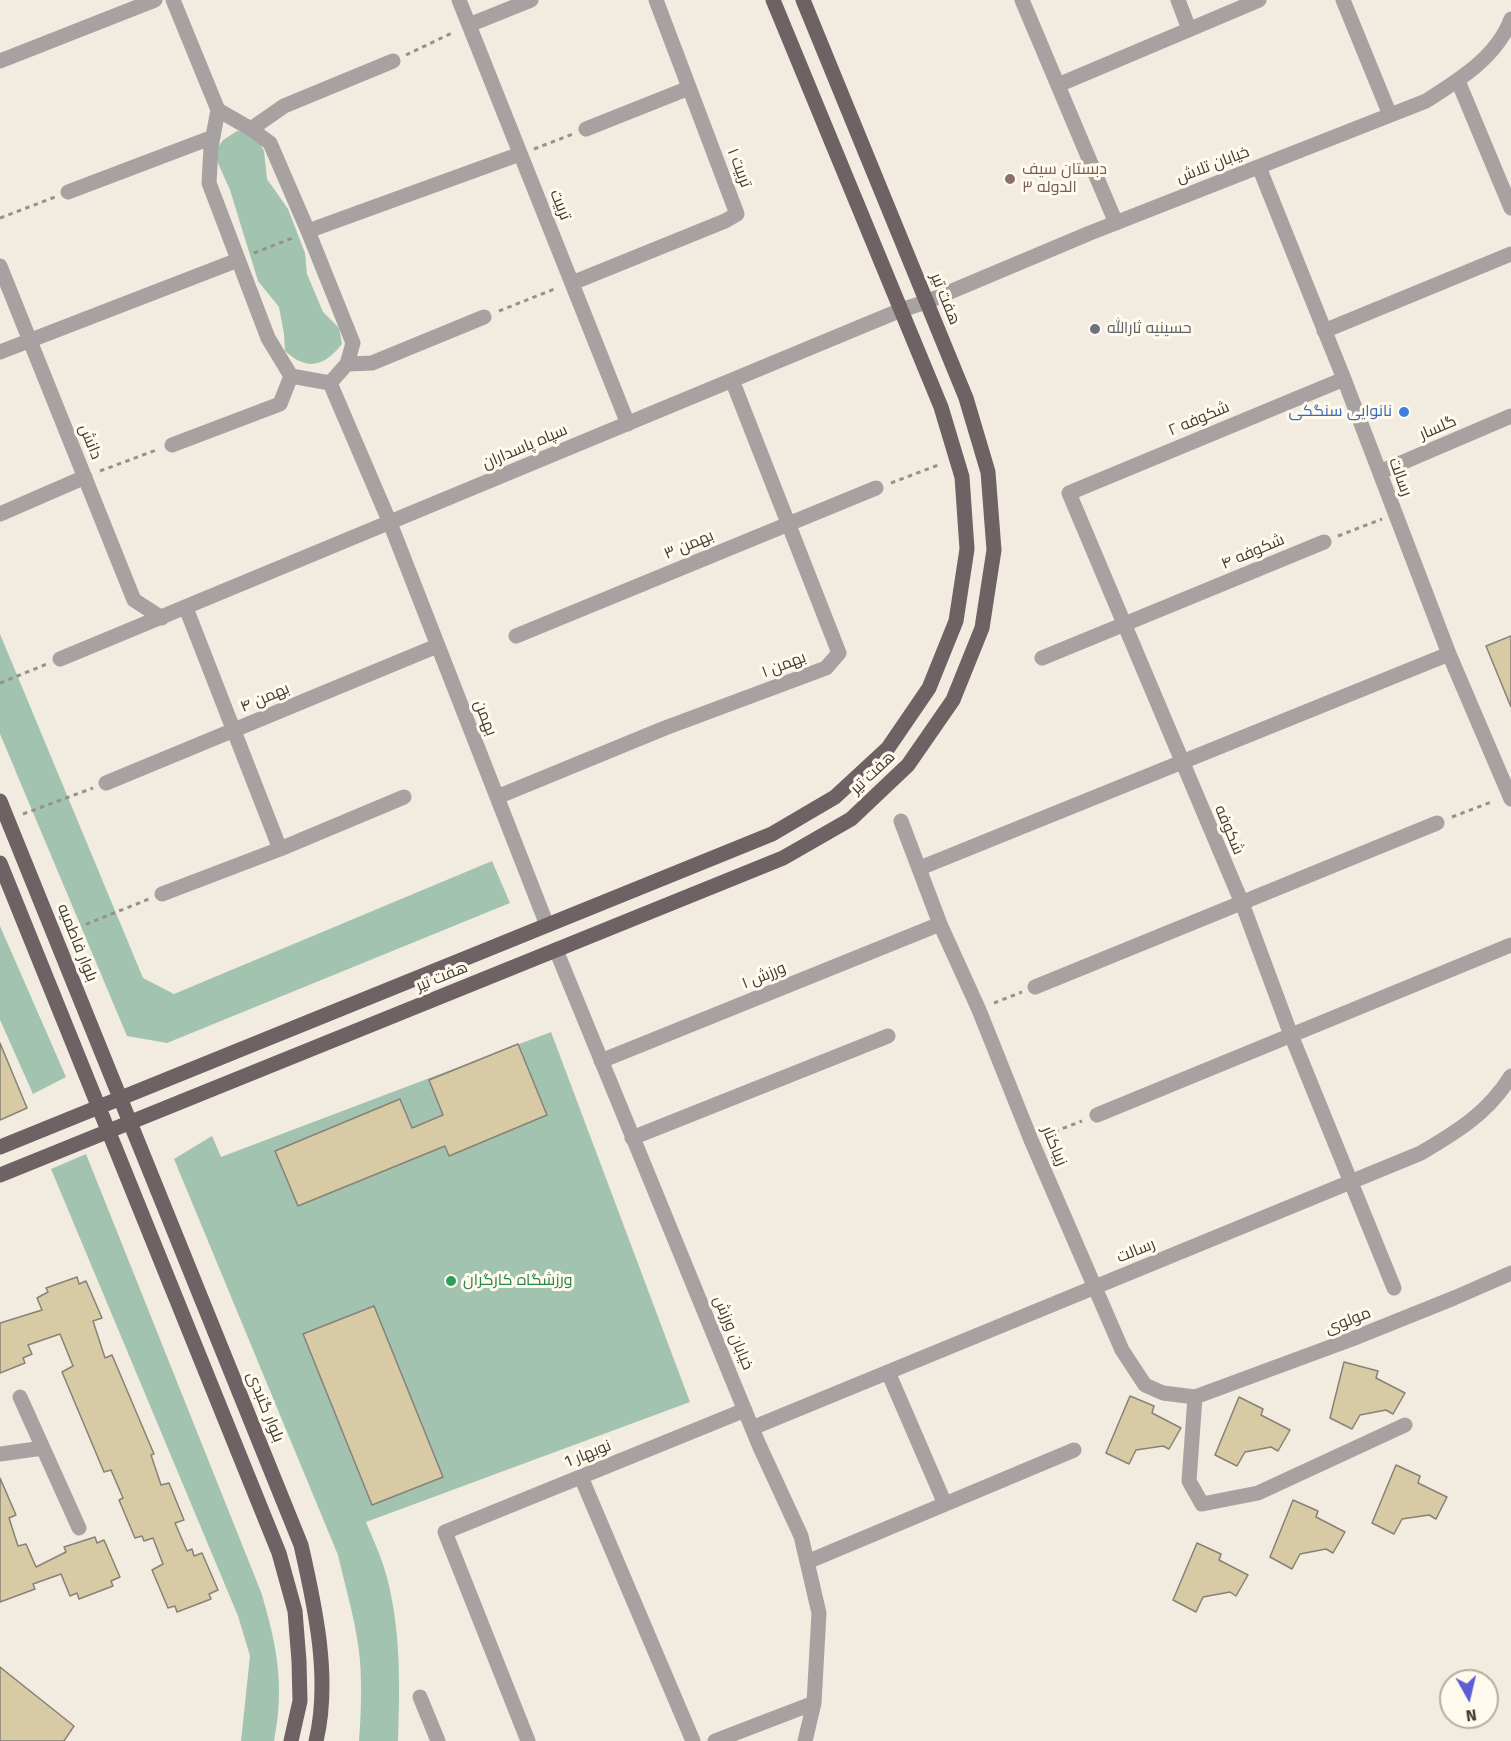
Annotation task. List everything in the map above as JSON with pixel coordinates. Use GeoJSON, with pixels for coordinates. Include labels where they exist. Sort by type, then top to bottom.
{"type":"FeatureCollection","features":[{"type":"Feature","properties":{"kind":"main road","name":"هفت تیر"},"geometry":{"type":"LineString","coordinates":[[0,1147],[772,834],[835,797],[888,748],[929,688],[956,621],[967,549],[962,477],[941,406],[773,0]]}},
{"type":"Feature","properties":{"kind":"main road","name":"هفت تیر"},"geometry":{"type":"LineString","coordinates":[[0,1175],[783,858],[851,819],[908,765],[953,700],[982,628],[994,550],[988,472],[966,398],[802,0]]}},
{"type":"Feature","properties":{"kind":"main road","name":"بلوار فاطمیه"},"geometry":{"type":"LineString","coordinates":[[0,801],[120,1098]]}},
{"type":"Feature","properties":{"kind":"main road"},"geometry":{"type":"LineString","coordinates":[[0,863],[279,1553],[295,1611],[299,1661],[300,1701],[291,1741]]}},
{"type":"Feature","properties":{"kind":"main road","name":"بلوار گنبدی"},"geometry":{"type":"LineString","coordinates":[[120,1098],[301,1545],[314,1599],[323,1688],[316,1741]]}},
{"type":"Feature","properties":{"kind":"street"},"geometry":{"type":"LineString","coordinates":[[0,61],[155,0]]}},
{"type":"Feature","properties":{"kind":"street"},"geometry":{"type":"LineString","coordinates":[[173,0],[218,110],[208,183],[268,338],[291,376],[330,383],[347,364],[353,343],[308,231],[270,143],[218,110]]}},
{"type":"Feature","properties":{"kind":"street","name":"تربیت"},"geometry":{"type":"LineString","coordinates":[[459,0],[628,424]]}},
{"type":"Feature","properties":{"kind":"street"},"geometry":{"type":"LineString","coordinates":[[469,25],[531,0]]}},
{"type":"Feature","properties":{"kind":"street","name":"تربیت ۱"},"geometry":{"type":"LineString","coordinates":[[572,283],[725,221],[737,214],[656,0]]}},
{"type":"Feature","properties":{"kind":"street"},"geometry":{"type":"LineString","coordinates":[[1022,0],[1116,223]]}},
{"type":"Feature","properties":{"kind":"street"},"geometry":{"type":"LineString","coordinates":[[1178,0],[1189,29]]}},
{"type":"Feature","properties":{"kind":"street"},"geometry":{"type":"LineString","coordinates":[[1058,85],[1258,0]]}},
{"type":"Feature","properties":{"kind":"street"},"geometry":{"type":"LineString","coordinates":[[1343,0],[1390,115]]}},
{"type":"Feature","properties":{"kind":"street","name":"خیابان تلاش"},"geometry":{"type":"LineString","coordinates":[[901,310],[926,302],[1116,223],[1426,101],[1458,81],[1490,54],[1511,19]]}},
{"type":"Feature","properties":{"kind":"street"},"geometry":{"type":"LineString","coordinates":[[251,129],[284,106],[393,61]]}},
{"type":"Feature","properties":{"kind":"street"},"geometry":{"type":"LineString","coordinates":[[1458,81],[1511,208]]}},
{"type":"Feature","properties":{"kind":"street"},"geometry":{"type":"LineString","coordinates":[[585,129],[689,88]]}},
{"type":"Feature","properties":{"kind":"street"},"geometry":{"type":"LineString","coordinates":[[68,192],[213,137]]}},
{"type":"Feature","properties":{"kind":"street"},"geometry":{"type":"LineString","coordinates":[[308,231],[520,154]]}},
{"type":"Feature","properties":{"kind":"street","name":"رسالت"},"geometry":{"type":"LineString","coordinates":[[1259,167],[1344,379],[1449,654],[1511,796]]}},
{"type":"Feature","properties":{"kind":"street"},"geometry":{"type":"LineString","coordinates":[[1324,331],[1511,254]]}},
{"type":"Feature","properties":{"kind":"street"},"geometry":{"type":"LineString","coordinates":[[0,352],[238,260]]}},
{"type":"Feature","properties":{"kind":"street","name":"دانش"},"geometry":{"type":"LineString","coordinates":[[0,266],[135,600],[162,618]]}},
{"type":"Feature","properties":{"kind":"street","name":"سپاه پاسداران"},"geometry":{"type":"LineString","coordinates":[[60,659],[901,310]]}},
{"type":"Feature","properties":{"kind":"street"},"geometry":{"type":"LineString","coordinates":[[347,364],[372,363],[484,317]]}},
{"type":"Feature","properties":{"kind":"street"},"geometry":{"type":"LineString","coordinates":[[172,445],[280,404],[291,376]]}},
{"type":"Feature","properties":{"kind":"street","name":"شکوفه ۲"},"geometry":{"type":"LineString","coordinates":[[1069,493],[1344,379]]}},
{"type":"Feature","properties":{"kind":"street","name":"بهمن ۱"},"geometry":{"type":"LineString","coordinates":[[497,797],[665,728],[826,668],[839,653],[732,380]]}},
{"type":"Feature","properties":{"kind":"street","name":"بهمن"},"geometry":{"type":"LineString","coordinates":[[330,383],[390,523],[547,925]]}},
{"type":"Feature","properties":{"kind":"street","name":"گلسار"},"geometry":{"type":"LineString","coordinates":[[1380,472],[1511,416]]}},
{"type":"Feature","properties":{"kind":"street"},"geometry":{"type":"LineString","coordinates":[[0,514],[85,477]]}},
{"type":"Feature","properties":{"kind":"street","name":"بهمن ۳"},"geometry":{"type":"LineString","coordinates":[[516,636],[876,489]]}},
{"type":"Feature","properties":{"kind":"street","name":"شکوفه"},"geometry":{"type":"LineString","coordinates":[[1069,493],[1242,903],[1291,1035],[1394,1288]]}},
{"type":"Feature","properties":{"kind":"street","name":"شکوفه ۴"},"geometry":{"type":"LineString","coordinates":[[1042,658],[1324,542]]}},
{"type":"Feature","properties":{"kind":"street"},"geometry":{"type":"LineString","coordinates":[[186,608],[280,849]]}},
{"type":"Feature","properties":{"kind":"street","name":"بهمن ۴"},"geometry":{"type":"LineString","coordinates":[[106,783],[437,646]]}},
{"type":"Feature","properties":{"kind":"street"},"geometry":{"type":"LineString","coordinates":[[920,868],[1449,654]]}},
{"type":"Feature","properties":{"kind":"street"},"geometry":{"type":"LineString","coordinates":[[162,894],[280,849],[404,797]]}},
{"type":"Feature","properties":{"kind":"street","name":"زیباکنار"},"geometry":{"type":"LineString","coordinates":[[901,821],[940,924],[979,1010],[1031,1140],[1122,1350],[1145,1386],[1163,1393],[1195,1397]]}},
{"type":"Feature","properties":{"kind":"street"},"geometry":{"type":"LineString","coordinates":[[1035,987],[1437,823]]}},
{"type":"Feature","properties":{"kind":"street","name":"ورزش ۱"},"geometry":{"type":"LineString","coordinates":[[601,1061],[940,924]]}},
{"type":"Feature","properties":{"kind":"street"},"geometry":{"type":"LineString","coordinates":[[1097,1115],[1511,945]]}},
{"type":"Feature","properties":{"kind":"street","name":"خیابان ورزش"},"geometry":{"type":"LineString","coordinates":[[556,950],[752,1428],[801,1536],[819,1613],[814,1703],[805,1741]]}},
{"type":"Feature","properties":{"kind":"street"},"geometry":{"type":"LineString","coordinates":[[632,1138],[888,1036]]}},
{"type":"Feature","properties":{"kind":"street","name":"رسالت"},"geometry":{"type":"LineString","coordinates":[[752,1428],[1421,1153],[1463,1128],[1482,1112],[1511,1076]]}},
{"type":"Feature","properties":{"kind":"street","name":"مولوی"},"geometry":{"type":"LineString","coordinates":[[1195,1397],[1352,1339],[1511,1273]]}},
{"type":"Feature","properties":{"kind":"street"},"geometry":{"type":"LineString","coordinates":[[888,1372],[945,1504]]}},
{"type":"Feature","properties":{"kind":"street"},"geometry":{"type":"LineString","coordinates":[[20,1397],[79,1528]]}},
{"type":"Feature","properties":{"kind":"street"},"geometry":{"type":"LineString","coordinates":[[1195,1397],[1189,1481],[1202,1504],[1258,1493],[1405,1425]]}},
{"type":"Feature","properties":{"kind":"street","name":"نوبهار 1"},"geometry":{"type":"LineString","coordinates":[[528,1741],[445,1532],[745,1410]]}},
{"type":"Feature","properties":{"kind":"street"},"geometry":{"type":"LineString","coordinates":[[0,1454],[43,1448]]}},
{"type":"Feature","properties":{"kind":"street"},"geometry":{"type":"LineString","coordinates":[[807,1562],[1074,1450]]}},
{"type":"Feature","properties":{"kind":"street"},"geometry":{"type":"LineString","coordinates":[[581,1477],[693,1741]]}},
{"type":"Feature","properties":{"kind":"street"},"geometry":{"type":"LineString","coordinates":[[420,1697],[438,1741]]}},
{"type":"Feature","properties":{"kind":"street"},"geometry":{"type":"LineString","coordinates":[[715,1741],[814,1703]]}},
{"type":"Feature","properties":{"kind":"path"},"geometry":{"type":"LineString","coordinates":[[393,61],[469,25]]}},
{"type":"Feature","properties":{"kind":"path"},"geometry":{"type":"LineString","coordinates":[[520,154],[585,129]]}},
{"type":"Feature","properties":{"kind":"path"},"geometry":{"type":"LineString","coordinates":[[0,218],[68,192]]}},
{"type":"Feature","properties":{"kind":"path"},"geometry":{"type":"LineString","coordinates":[[238,260],[308,231]]}},
{"type":"Feature","properties":{"kind":"path"},"geometry":{"type":"LineString","coordinates":[[484,317],[572,283]]}},
{"type":"Feature","properties":{"kind":"path"},"geometry":{"type":"LineString","coordinates":[[85,477],[172,445]]}},
{"type":"Feature","properties":{"kind":"path"},"geometry":{"type":"LineString","coordinates":[[876,489],[956,459]]}},
{"type":"Feature","properties":{"kind":"path"},"geometry":{"type":"LineString","coordinates":[[1324,542],[1395,514]]}},
{"type":"Feature","properties":{"kind":"path"},"geometry":{"type":"LineString","coordinates":[[0,683],[60,659]]}},
{"type":"Feature","properties":{"kind":"path"},"geometry":{"type":"LineString","coordinates":[[7,819],[106,783]]}},
{"type":"Feature","properties":{"kind":"path"},"geometry":{"type":"LineString","coordinates":[[1437,823],[1511,796]]}},
{"type":"Feature","properties":{"kind":"path"},"geometry":{"type":"LineString","coordinates":[[55,937],[162,894]]}},
{"type":"Feature","properties":{"kind":"path"},"geometry":{"type":"LineString","coordinates":[[979,1010],[1035,987]]}},
{"type":"Feature","properties":{"kind":"path"},"geometry":{"type":"LineString","coordinates":[[1031,1140],[1097,1115]]}},
{"type":"Feature","properties":{"kind":"green space"},"geometry":{"type":"Polygon","coordinates":[[[237,131],[248,132],[257,139],[264,151],[267,179],[288,209],[305,253],[307,274],[323,312],[339,328],[342,344],[322,362],[308,364],[301,362],[285,351],[279,307],[258,281],[230,190],[218,163],[216,150],[223,140],[237,131]]]}},
{"type":"Feature","properties":{"kind":"green space"},"geometry":{"type":"Polygon","coordinates":[[[0,634],[143,978],[174,994],[492,861],[510,903],[167,1043],[127,1036],[0,734],[0,634]]]}},
{"type":"Feature","properties":{"kind":"green space"},"geometry":{"type":"Polygon","coordinates":[[[0,926],[66,1077],[33,1094],[0,1020],[0,926]]]}},
{"type":"Feature","properties":{"kind":"green space","name":"ورزشگاه کارگران"},"geometry":{"type":"Polygon","coordinates":[[[551,1032],[690,1402],[366,1522],[384,1567],[391,1594],[397,1636],[399,1720],[398,1741],[359,1741],[361,1671],[359,1648],[338,1555],[174,1159],[212,1136],[221,1157],[551,1032]]]}},
{"type":"Feature","properties":{"kind":"green space"},"geometry":{"type":"Polygon","coordinates":[[[86,1154],[261,1592],[278,1666],[279,1702],[274,1741],[241,1741],[250,1656],[238,1616],[51,1169],[86,1154]]]}},
{"type":"Feature","properties":{"kind":"building"},"geometry":{"type":"Polygon","coordinates":[[[1511,636],[1511,707],[1486,646],[1511,636]]]}},
{"type":"Feature","properties":{"kind":"building"},"geometry":{"type":"Polygon","coordinates":[[[0,1043],[27,1108],[0,1120],[0,1043]]]}},
{"type":"Feature","properties":{"kind":"building"},"geometry":{"type":"Polygon","coordinates":[[[518,1044],[547,1115],[449,1156],[445,1146],[298,1206],[275,1151],[400,1099],[412,1128],[443,1115],[429,1080],[518,1044]]]}},
{"type":"Feature","properties":{"kind":"building"},"geometry":{"type":"Polygon","coordinates":[[[77,1277],[79,1284],[86,1281],[102,1318],[93,1321],[105,1358],[112,1355],[154,1454],[151,1455],[161,1485],[169,1483],[184,1520],[175,1523],[187,1551],[192,1549],[194,1556],[202,1553],[218,1590],[209,1594],[211,1599],[177,1612],[175,1606],[168,1608],[152,1570],[163,1564],[153,1538],[144,1541],[142,1536],[135,1538],[119,1500],[123,1498],[111,1470],[104,1472],[62,1372],[73,1366],[60,1334],[28,1345],[32,1354],[23,1358],[25,1363],[0,1373],[0,1323],[42,1310],[37,1298],[48,1292],[46,1288],[77,1277]]]}},
{"type":"Feature","properties":{"kind":"building"},"geometry":{"type":"Polygon","coordinates":[[[374,1306],[443,1477],[372,1505],[303,1334],[374,1306]]]}},
{"type":"Feature","properties":{"kind":"building"},"geometry":{"type":"Polygon","coordinates":[[[1344,1362],[1378,1371],[1376,1378],[1405,1393],[1393,1414],[1386,1410],[1360,1415],[1352,1429],[1330,1418],[1344,1362]]]}},
{"type":"Feature","properties":{"kind":"building"},"geometry":{"type":"Polygon","coordinates":[[[1130,1396],[1154,1406],[1152,1413],[1181,1428],[1169,1449],[1163,1446],[1136,1450],[1129,1464],[1106,1453],[1130,1396]]]}},
{"type":"Feature","properties":{"kind":"building"},"geometry":{"type":"Polygon","coordinates":[[[1239,1397],[1263,1409],[1261,1415],[1290,1430],[1278,1451],[1271,1447],[1245,1452],[1237,1466],[1215,1455],[1239,1397]]]}},
{"type":"Feature","properties":{"kind":"building"},"geometry":{"type":"Polygon","coordinates":[[[1396,1465],[1420,1476],[1418,1483],[1447,1497],[1436,1519],[1429,1515],[1402,1519],[1394,1534],[1372,1523],[1396,1465]]]}},
{"type":"Feature","properties":{"kind":"building"},"geometry":{"type":"Polygon","coordinates":[[[0,1478],[16,1515],[9,1518],[18,1546],[26,1544],[36,1567],[66,1552],[64,1547],[95,1537],[97,1543],[104,1540],[120,1577],[111,1581],[113,1586],[79,1599],[77,1593],[70,1596],[61,1574],[33,1584],[35,1589],[0,1602],[0,1478]]]}},
{"type":"Feature","properties":{"kind":"building"},"geometry":{"type":"Polygon","coordinates":[[[1293,1500],[1318,1511],[1316,1517],[1345,1532],[1333,1553],[1326,1549],[1300,1554],[1292,1569],[1270,1557],[1293,1500]]]}},
{"type":"Feature","properties":{"kind":"building"},"geometry":{"type":"Polygon","coordinates":[[[1197,1543],[1221,1554],[1219,1560],[1248,1575],[1236,1596],[1230,1592],[1203,1597],[1196,1612],[1173,1600],[1197,1543]]]}},
{"type":"Feature","properties":{"kind":"building"},"geometry":{"type":"Polygon","coordinates":[[[0,1667],[74,1726],[64,1741],[0,1741],[0,1667]]]}},
{"type":"Feature","properties":{"kind":"place","name":"دبستان سیف الدوله ۳"},"geometry":{"type":"Point","coordinates":[1010,179]}},
{"type":"Feature","properties":{"kind":"place","name":"حسینیه ثارالله"},"geometry":{"type":"Point","coordinates":[1095,329]}},
{"type":"Feature","properties":{"kind":"place","name":"نانوایی سنگکی"},"geometry":{"type":"Point","coordinates":[1404,412]}},
{"type":"Feature","properties":{"kind":"place","name":"ورزشگاه کارگران"},"geometry":{"type":"Point","coordinates":[451,1281]}}]}
